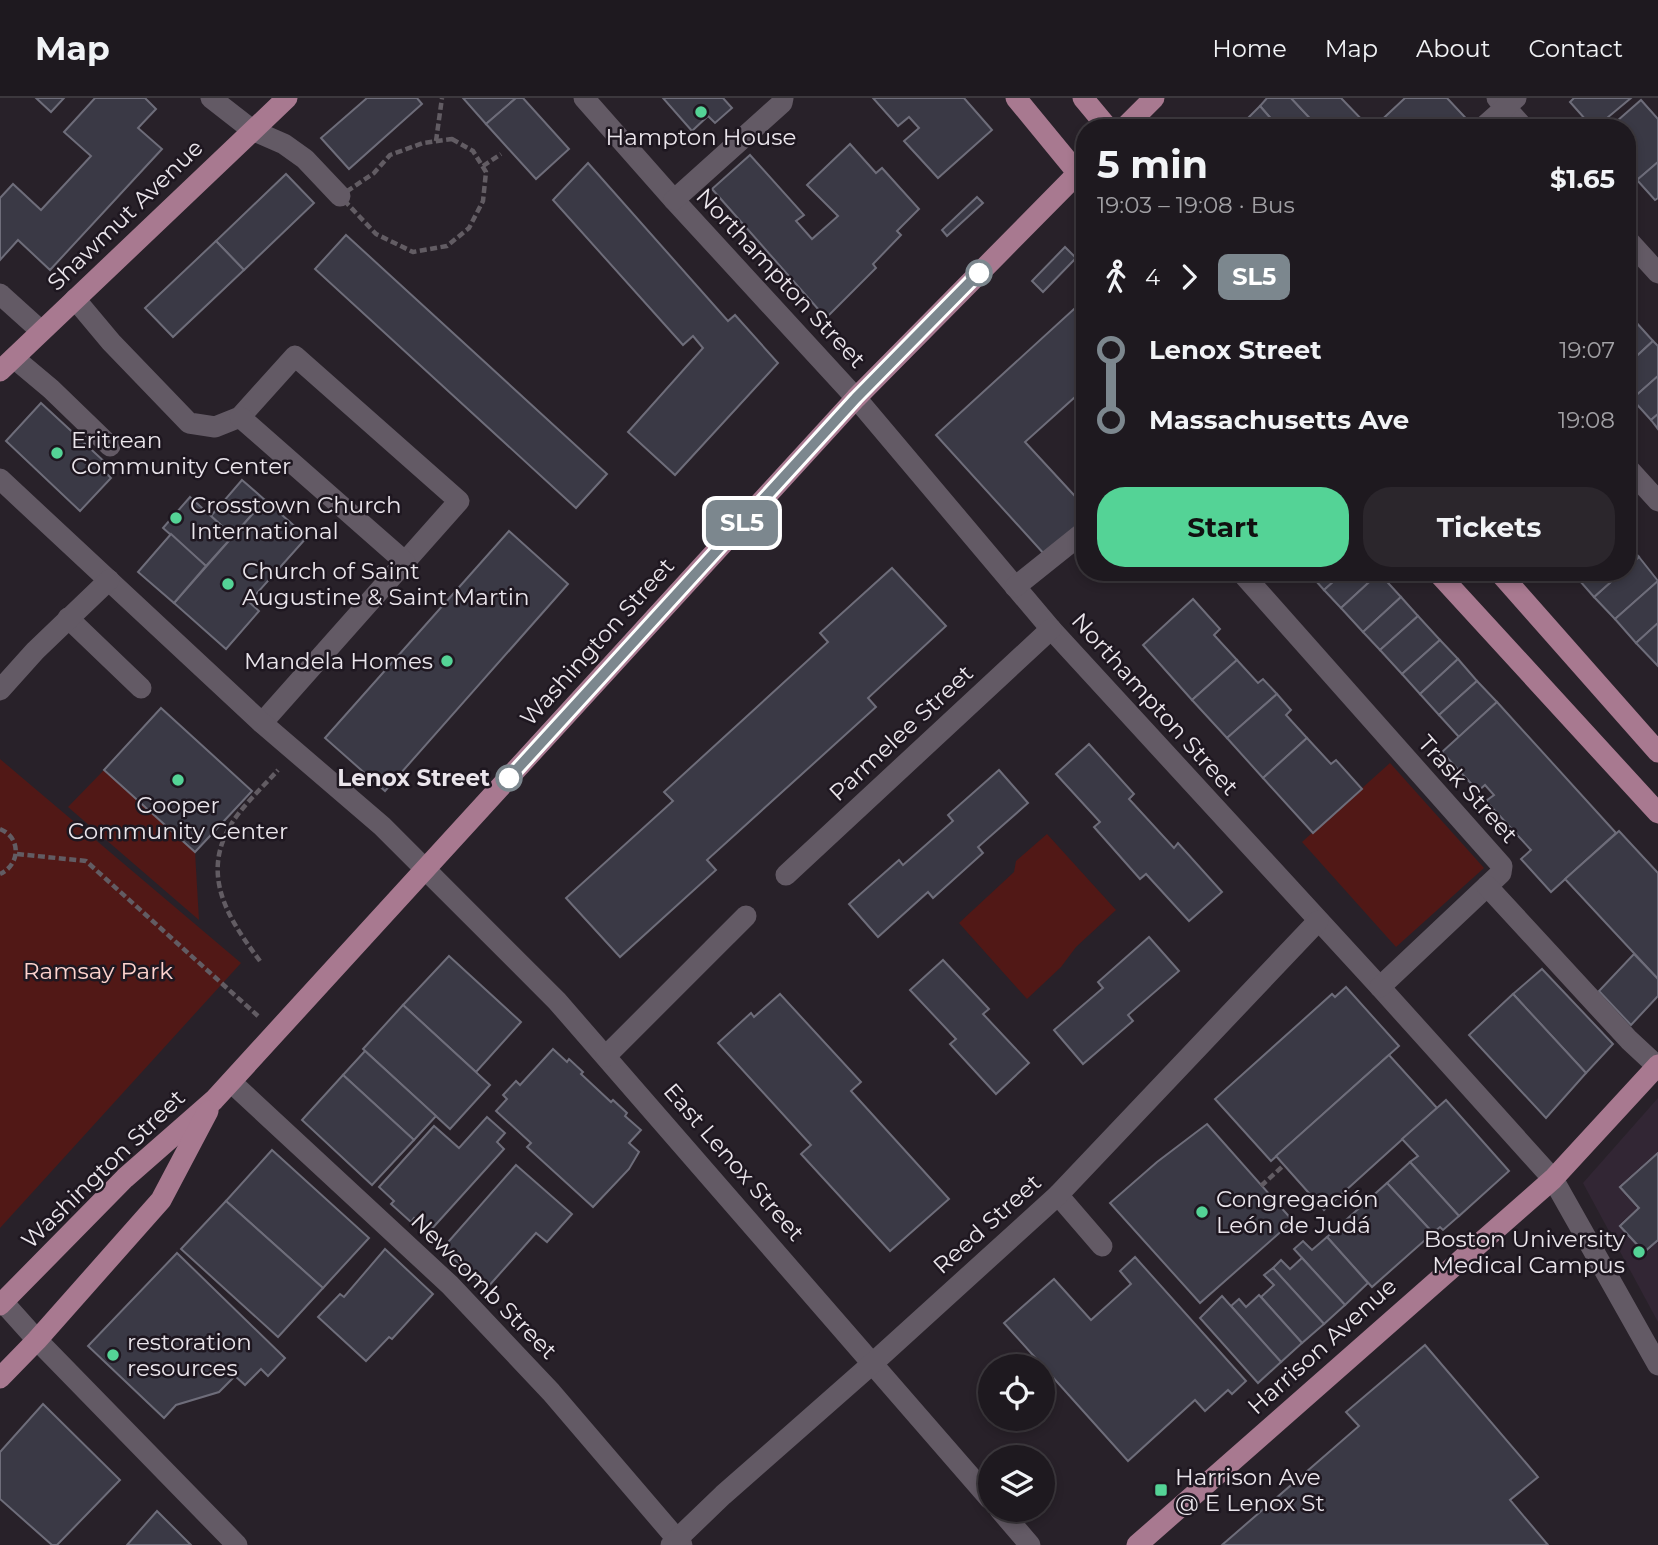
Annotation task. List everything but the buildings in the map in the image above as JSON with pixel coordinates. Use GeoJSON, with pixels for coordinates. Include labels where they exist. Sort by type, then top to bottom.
{"type":"FeatureCollection","features":[{"type":"Feature","properties":{"kind":"main road","name":"Shawmut Avenue"},"geometry":{"type":"LineString","coordinates":[[7,364],[287,98]]}},
{"type":"Feature","properties":{"kind":"main road"},"geometry":{"type":"LineString","coordinates":[[1016,98],[1076,165]]}},
{"type":"Feature","properties":{"kind":"main road"},"geometry":{"type":"LineString","coordinates":[[1083,98],[1100,119]]}},
{"type":"Feature","properties":{"kind":"main road"},"geometry":{"type":"LineString","coordinates":[[1133,119],[1154,98]]}},
{"type":"Feature","properties":{"kind":"main road","name":"Washington Street"},"geometry":{"type":"LineString","coordinates":[[1,1304],[125,1178],[214,1100],[856,398],[1076,180]]}},
{"type":"Feature","properties":{"kind":"main road"},"geometry":{"type":"LineString","coordinates":[[1445,581],[1658,813]]}},
{"type":"Feature","properties":{"kind":"main road"},"geometry":{"type":"LineString","coordinates":[[1507,581],[1658,752]]}},
{"type":"Feature","properties":{"kind":"main road","name":"Harrison Avenue"},"geometry":{"type":"LineString","coordinates":[[1137,1545],[1553,1179],[1658,1066]]}},
{"type":"Feature","properties":{"kind":"main road","name":"Washington Street"},"geometry":{"type":"LineString","coordinates":[[0,1378],[161,1200],[214,1100]]}},
{"type":"Feature","properties":{"kind":"street"},"geometry":{"type":"LineString","coordinates":[[211,98],[252,130],[284,145],[305,159],[340,196]]}},
{"type":"Feature","properties":{"kind":"street","name":"Northampton Street"},"geometry":{"type":"LineString","coordinates":[[584,98],[856,398],[1051,629],[1553,1179],[1658,1365]]}},
{"type":"Feature","properties":{"kind":"street"},"geometry":{"type":"LineString","coordinates":[[674,200],[782,103],[783,98]]}},
{"type":"Feature","properties":{"kind":"street"},"geometry":{"type":"LineString","coordinates":[[1490,119],[1506,101],[1518,119]]}},
{"type":"Feature","properties":{"kind":"street"},"geometry":{"type":"LineString","coordinates":[[1636,249],[1658,273]]}},
{"type":"Feature","properties":{"kind":"street"},"geometry":{"type":"LineString","coordinates":[[0,294],[41,331]]}},
{"type":"Feature","properties":{"kind":"street"},"geometry":{"type":"LineString","coordinates":[[75,299],[111,342],[189,423],[215,427],[240,417],[295,355],[459,501],[262,723]]}},
{"type":"Feature","properties":{"kind":"street"},"geometry":{"type":"LineString","coordinates":[[7,364],[51,389],[110,446]]}},
{"type":"Feature","properties":{"kind":"street"},"geometry":{"type":"LineString","coordinates":[[240,417],[405,562]]}},
{"type":"Feature","properties":{"kind":"street"},"geometry":{"type":"LineString","coordinates":[[1636,477],[1658,501]]}},
{"type":"Feature","properties":{"kind":"street"},"geometry":{"type":"LineString","coordinates":[[0,479],[262,723],[382,827],[425,870]]}},
{"type":"Feature","properties":{"kind":"street"},"geometry":{"type":"LineString","coordinates":[[1015,587],[1076,538]]}},
{"type":"Feature","properties":{"kind":"street"},"geometry":{"type":"LineString","coordinates":[[0,691],[68,618],[109,580]]}},
{"type":"Feature","properties":{"kind":"street","name":"Trask Street"},"geometry":{"type":"LineString","coordinates":[[1249,581],[1502,866],[1501,873],[1487,886]]}},
{"type":"Feature","properties":{"kind":"street"},"geometry":{"type":"LineString","coordinates":[[68,618],[141,688]]}},
{"type":"Feature","properties":{"kind":"street","name":"Parmelee Street"},"geometry":{"type":"LineString","coordinates":[[786,875],[1051,629]]}},
{"type":"Feature","properties":{"kind":"street","name":"East Lenox Street"},"geometry":{"type":"LineString","coordinates":[[425,870],[557,1000],[978,1485]]}},
{"type":"Feature","properties":{"kind":"street"},"geometry":{"type":"LineString","coordinates":[[1380,987],[1487,886],[1629,1040],[1658,1066]]}},
{"type":"Feature","properties":{"kind":"street"},"geometry":{"type":"LineString","coordinates":[[606,1056],[746,916]]}},
{"type":"Feature","properties":{"kind":"street","name":"Reed Street"},"geometry":{"type":"LineString","coordinates":[[677,1543],[723,1495],[1058,1195],[1318,921]]}},
{"type":"Feature","properties":{"kind":"street","name":"Newcomb Street"},"geometry":{"type":"LineString","coordinates":[[231,1082],[450,1285],[551,1392],[677,1543]]}},
{"type":"Feature","properties":{"kind":"street"},"geometry":{"type":"LineString","coordinates":[[1058,1195],[1102,1246]]}},
{"type":"Feature","properties":{"kind":"street"},"geometry":{"type":"LineString","coordinates":[[1,1304],[237,1545]]}},
{"type":"Feature","properties":{"kind":"street"},"geometry":{"type":"LineString","coordinates":[[1010,1522],[1030,1545]]}},
{"type":"Feature","properties":{"kind":"path"},"geometry":{"type":"LineString","coordinates":[[436,142],[442,98]]}},
{"type":"Feature","properties":{"kind":"path"},"geometry":{"type":"LineString","coordinates":[[452,139],[473,151],[483,166],[486,172],[483,201],[468,228],[447,246],[413,252],[376,234],[340,196],[374,173],[390,155],[423,143],[452,139]]}},
{"type":"Feature","properties":{"kind":"path"},"geometry":{"type":"LineString","coordinates":[[483,166],[501,154]]}},
{"type":"Feature","properties":{"kind":"path"},"geometry":{"type":"LineString","coordinates":[[260,961],[241,936],[218,886],[218,853],[229,826],[280,769]]}},
{"type":"Feature","properties":{"kind":"path"},"geometry":{"type":"LineString","coordinates":[[0,829],[11,836],[17,854],[13,865],[0,874]]}},
{"type":"Feature","properties":{"kind":"path"},"geometry":{"type":"LineString","coordinates":[[17,854],[86,861],[277,1032]]}},
{"type":"Feature","properties":{"kind":"path"},"geometry":{"type":"LineString","coordinates":[[1261,1186],[1284,1165]]}},
{"type":"Feature","properties":{"kind":"shaded area","name":"Boston University Medical Campus"},"geometry":{"type":"Polygon","coordinates":[[[1658,1098],[1658,1322],[1583,1183],[1658,1098]]]}},
{"type":"Feature","properties":{"kind":"green space","name":"Ramsay Park"},"geometry":{"type":"Polygon","coordinates":[[[0,759],[241,963],[0,1228],[0,759]]]}},
{"type":"Feature","properties":{"kind":"green space"},"geometry":{"type":"Polygon","coordinates":[[[1390,763],[1484,868],[1396,947],[1302,842],[1390,763]]]}},
{"type":"Feature","properties":{"kind":"green space"},"geometry":{"type":"Polygon","coordinates":[[[104,770],[195,852],[199,920],[68,807],[104,770]]]}},
{"type":"Feature","properties":{"kind":"green space"},"geometry":{"type":"Polygon","coordinates":[[[1047,834],[1116,910],[1076,947],[1061,967],[1027,999],[959,923],[1014,872],[1016,861],[1047,834]]]}},
{"type":"Feature","properties":{"kind":"bus line","name":"SL5"},"geometry":{"type":"LineString","coordinates":[[509,778],[856,398],[979,273]]}},
{"type":"Feature","properties":{"kind":"place","name":"Hampton House"},"geometry":{"type":"Point","coordinates":[701,112]}},
{"type":"Feature","properties":{"kind":"place","name":"Eritrean Community Center"},"geometry":{"type":"Point","coordinates":[57,453]}},
{"type":"Feature","properties":{"kind":"place","name":"Crosstown Church International"},"geometry":{"type":"Point","coordinates":[176,518]}},
{"type":"Feature","properties":{"kind":"place","name":"Church of Saint Augustine & Saint Martin"},"geometry":{"type":"Point","coordinates":[228,584]}},
{"type":"Feature","properties":{"kind":"place","name":"Mandela Homes"},"geometry":{"type":"Point","coordinates":[447,661]}},
{"type":"Feature","properties":{"kind":"place","name":"Lenox Street"},"geometry":{"type":"Point","coordinates":[509,778]}},
{"type":"Feature","properties":{"kind":"place","name":"Cooper Community Center"},"geometry":{"type":"Point","coordinates":[178,780]}},
{"type":"Feature","properties":{"kind":"place","name":"Congregación León de Judá"},"geometry":{"type":"Point","coordinates":[1202,1212]}},
{"type":"Feature","properties":{"kind":"place","name":"Boston University Medical Campus"},"geometry":{"type":"Point","coordinates":[1639,1252]}},
{"type":"Feature","properties":{"kind":"place","name":"restoration resources"},"geometry":{"type":"Point","coordinates":[113,1355]}},
{"type":"Feature","properties":{"kind":"place","name":"Harrison Ave @ E Lenox St"},"geometry":{"type":"Point","coordinates":[1161,1490]}}]}
